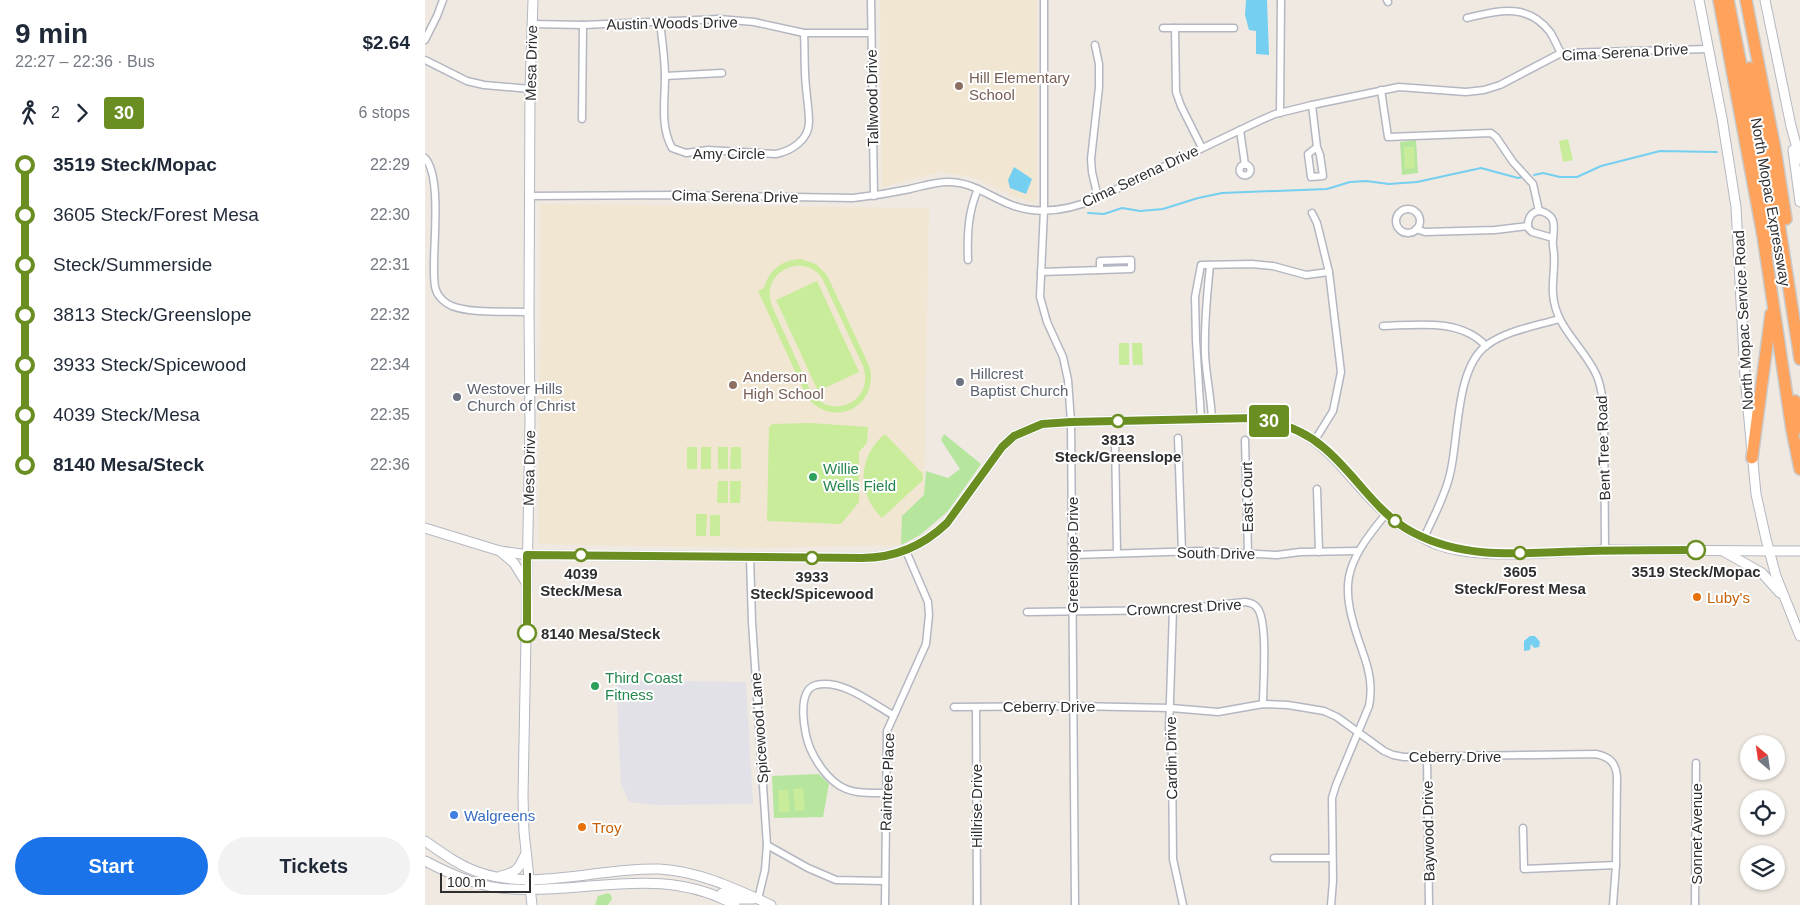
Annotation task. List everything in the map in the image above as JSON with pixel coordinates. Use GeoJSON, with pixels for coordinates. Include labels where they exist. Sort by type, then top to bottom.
{"type":"FeatureCollection","features":[{"type":"Feature","properties":{"kind":"highway","name":"North Mopac Expressway"},"geometry":{"type":"LineString","coordinates":[[1719,0],[1763,236],[1792,430],[1800,469]]}},
{"type":"Feature","properties":{"kind":"highway"},"geometry":{"type":"LineString","coordinates":[[1729,0],[1735,7],[1800,360]]}},
{"type":"Feature","properties":{"kind":"highway"},"geometry":{"type":"LineString","coordinates":[[1736,0],[1763,134],[1800,428]]}},
{"type":"Feature","properties":{"kind":"highway","name":"North Mopac Expressway"},"geometry":{"type":"LineString","coordinates":[[1746,0],[1775,150],[1800,308]]}},
{"type":"Feature","properties":{"kind":"highway"},"geometry":{"type":"LineString","coordinates":[[1752,458],[1773,302]]}},
{"type":"Feature","properties":{"kind":"street"},"geometry":{"type":"LineString","coordinates":[[425,40],[443,0]]}},
{"type":"Feature","properties":{"kind":"street","name":"Mesa Drive"},"geometry":{"type":"LineString","coordinates":[[532,905],[526,853],[523,796],[528,586],[530,89],[533,0]]}},
{"type":"Feature","properties":{"kind":"street","name":"Tallwood Drive"},"geometry":{"type":"LineString","coordinates":[[871,0],[874,196]]}},
{"type":"Feature","properties":{"kind":"street","name":"Greenslope Drive"},"geometry":{"type":"LineString","coordinates":[[1044,0],[1043,210],[1040,297],[1043,310],[1063,357],[1068,380],[1071,422],[1075,905]]}},
{"type":"Feature","properties":{"kind":"street"},"geometry":{"type":"LineString","coordinates":[[1281,0],[1281,113]]}},
{"type":"Feature","properties":{"kind":"street","name":"North Mopac Service Road"},"geometry":{"type":"LineString","coordinates":[[1699,0],[1722,118],[1736,207],[1745,377],[1756,494],[1769,551],[1785,600],[1800,636]]}},
{"type":"Feature","properties":{"kind":"street"},"geometry":{"type":"LineString","coordinates":[[1765,0],[1791,126],[1800,159]]}},
{"type":"Feature","properties":{"kind":"street"},"geometry":{"type":"LineString","coordinates":[[1467,18],[1503,10],[1528,15],[1550,32],[1561,52]]}},
{"type":"Feature","properties":{"kind":"street","name":"Austin Woods Drive"},"geometry":{"type":"LineString","coordinates":[[532,24],[583,25],[735,19],[805,33],[871,33]]}},
{"type":"Feature","properties":{"kind":"street","name":"Amy Circle"},"geometry":{"type":"LineString","coordinates":[[660,22],[665,76],[663,109],[665,126],[670,143],[677,151],[686,153],[708,150],[776,154],[795,147],[803,138],[810,124],[806,87],[805,33]]}},
{"type":"Feature","properties":{"kind":"street"},"geometry":{"type":"LineString","coordinates":[[581,119],[583,25]]}},
{"type":"Feature","properties":{"kind":"street"},"geometry":{"type":"LineString","coordinates":[[1163,28],[1234,28]]}},
{"type":"Feature","properties":{"kind":"street"},"geometry":{"type":"LineString","coordinates":[[1175,28],[1177,92],[1181,106],[1202,148]]}},
{"type":"Feature","properties":{"kind":"street"},"geometry":{"type":"LineString","coordinates":[[1095,45],[1099,64],[1099,87],[1091,159],[1098,198]]}},
{"type":"Feature","properties":{"kind":"street","name":"Cima Serena Drive"},"geometry":{"type":"LineString","coordinates":[[530,196],[677,195],[829,198],[874,196],[943,182],[966,184],[1009,204],[1025,209],[1068,208],[1098,198],[1240,130],[1281,113],[1312,105],[1399,87],[1465,92],[1484,90],[1500,85],[1561,52],[1709,49]]}},
{"type":"Feature","properties":{"kind":"street"},"geometry":{"type":"LineString","coordinates":[[425,60],[467,81],[484,85],[530,89]]}},
{"type":"Feature","properties":{"kind":"street"},"geometry":{"type":"LineString","coordinates":[[665,76],[723,73]]}},
{"type":"Feature","properties":{"kind":"street"},"geometry":{"type":"LineString","coordinates":[[1381,90],[1388,137],[1491,133],[1533,184],[1539,208],[1529,217],[1527,226]]}},
{"type":"Feature","properties":{"kind":"street"},"geometry":{"type":"LineString","coordinates":[[1312,105],[1317,147]]}},
{"type":"Feature","properties":{"kind":"street"},"geometry":{"type":"LineString","coordinates":[[1791,126],[1800,202]]}},
{"type":"Feature","properties":{"kind":"street"},"geometry":{"type":"LineString","coordinates":[[1240,130],[1245,165]]}},
{"type":"Feature","properties":{"kind":"street"},"geometry":{"type":"LineString","coordinates":[[425,158],[432,170],[435,190],[434,247],[436,291],[441,299],[461,309],[529,312]]}},
{"type":"Feature","properties":{"kind":"street"},"geometry":{"type":"LineString","coordinates":[[968,260],[967,243],[970,209],[978,189]]}},
{"type":"Feature","properties":{"kind":"street","name":"Bent Tree Road"},"geometry":{"type":"LineString","coordinates":[[1539,208],[1550,216],[1553,221],[1555,233],[1553,238],[1553,295],[1559,319],[1597,374],[1602,391],[1605,550]]}},
{"type":"Feature","properties":{"kind":"street"},"geometry":{"type":"LineString","coordinates":[[1312,213],[1317,222],[1329,272],[1340,363],[1340,382],[1333,411],[1315,440]]}},
{"type":"Feature","properties":{"kind":"street"},"geometry":{"type":"LineString","coordinates":[[1416,229],[1425,232],[1495,230],[1527,226]]}},
{"type":"Feature","properties":{"kind":"street"},"geometry":{"type":"LineString","coordinates":[[1527,226],[1532,232],[1553,238]]}},
{"type":"Feature","properties":{"kind":"street"},"geometry":{"type":"LineString","coordinates":[[425,247],[434,247]]}},
{"type":"Feature","properties":{"kind":"street"},"geometry":{"type":"LineString","coordinates":[[1041,272],[1131,269],[1131,260],[1100,261],[1100,270]]}},
{"type":"Feature","properties":{"kind":"street"},"geometry":{"type":"LineString","coordinates":[[1201,419],[1195,340],[1195,297],[1201,265],[1252,264],[1273,266],[1305,275],[1329,272]]}},
{"type":"Feature","properties":{"kind":"street"},"geometry":{"type":"LineString","coordinates":[[1210,265],[1205,317],[1205,355],[1212,419]]}},
{"type":"Feature","properties":{"kind":"street"},"geometry":{"type":"LineString","coordinates":[[1424,538],[1444,495],[1451,472],[1463,388],[1471,366],[1485,346],[1498,338],[1559,319]]}},
{"type":"Feature","properties":{"kind":"street"},"geometry":{"type":"LineString","coordinates":[[1383,326],[1429,324],[1457,328],[1476,336],[1485,346]]}},
{"type":"Feature","properties":{"kind":"street"},"geometry":{"type":"LineString","coordinates":[[425,528],[500,551],[527,555],[886,557],[907,551],[929,539],[947,523],[1002,447],[1014,436],[1042,424],[1254,418],[1290,427],[1315,440],[1341,464],[1386,514],[1411,532],[1447,547],[1473,552],[1503,553],[1605,550],[1800,551]]}},
{"type":"Feature","properties":{"kind":"street"},"geometry":{"type":"LineString","coordinates":[[1178,438],[1182,551]]}},
{"type":"Feature","properties":{"kind":"street"},"geometry":{"type":"LineString","coordinates":[[1115,439],[1117,553]]}},
{"type":"Feature","properties":{"kind":"street","name":"East Court"},"geometry":{"type":"LineString","coordinates":[[1245,440],[1248,553]]}},
{"type":"Feature","properties":{"kind":"street"},"geometry":{"type":"LineString","coordinates":[[1317,489],[1319,552]]}},
{"type":"Feature","properties":{"kind":"street"},"geometry":{"type":"LineString","coordinates":[[1331,905],[1333,894],[1333,798],[1336,785],[1369,706],[1371,694],[1371,678],[1351,619],[1347,578],[1358,551],[1386,514]]}},
{"type":"Feature","properties":{"kind":"street","name":"South Drive"},"geometry":{"type":"LineString","coordinates":[[1073,555],[1199,550],[1277,555],[1300,552],[1358,551]]}},
{"type":"Feature","properties":{"kind":"street"},"geometry":{"type":"LineString","coordinates":[[1720,550],[1762,573],[1785,600]]}},
{"type":"Feature","properties":{"kind":"street"},"geometry":{"type":"LineString","coordinates":[[500,551],[514,563],[528,586]]}},
{"type":"Feature","properties":{"kind":"street","name":"Raintree Place"},"geometry":{"type":"LineString","coordinates":[[885,905],[887,731],[922,654],[928,631],[929,615],[928,602],[907,551]]}},
{"type":"Feature","properties":{"kind":"street","name":"Spicewood Lane"},"geometry":{"type":"LineString","coordinates":[[750,557],[767,845],[765,870],[756,903]]}},
{"type":"Feature","properties":{"kind":"street","name":"Crowncrest Drive"},"geometry":{"type":"LineString","coordinates":[[1027,612],[1173,610],[1245,602],[1253,604],[1258,609],[1263,628],[1263,704]]}},
{"type":"Feature","properties":{"kind":"street","name":"Cardin Drive"},"geometry":{"type":"LineString","coordinates":[[1173,610],[1169,730],[1172,754],[1173,859],[1183,905]]}},
{"type":"Feature","properties":{"kind":"street"},"geometry":{"type":"LineString","coordinates":[[885,793],[849,791],[831,779],[810,749],[806,737],[804,700],[806,693],[815,685],[827,684],[838,686],[851,692],[893,715]]}},
{"type":"Feature","properties":{"kind":"street","name":"Ceberry Drive"},"geometry":{"type":"LineString","coordinates":[[954,707],[1074,706],[1171,708],[1219,712],[1263,704],[1288,705],[1324,711],[1337,717],[1384,751],[1393,755],[1427,757],[1597,754],[1606,756],[1614,763],[1617,777],[1616,865],[1613,905]]}},
{"type":"Feature","properties":{"kind":"street","name":"Hillrise Drive"},"geometry":{"type":"LineString","coordinates":[[976,707],[977,905]]}},
{"type":"Feature","properties":{"kind":"street","name":"Baywood Drive"},"geometry":{"type":"LineString","coordinates":[[1427,757],[1429,905]]}},
{"type":"Feature","properties":{"kind":"street","name":"Sonnet Avenue"},"geometry":{"type":"LineString","coordinates":[[1695,905],[1696,763]]}},
{"type":"Feature","properties":{"kind":"street"},"geometry":{"type":"LineString","coordinates":[[1523,828],[1524,869],[1616,865]]}},
{"type":"Feature","properties":{"kind":"street"},"geometry":{"type":"LineString","coordinates":[[425,841],[469,868],[495,877],[529,879],[640,869],[661,870],[700,876],[756,903]]}},
{"type":"Feature","properties":{"kind":"street"},"geometry":{"type":"LineString","coordinates":[[767,845],[808,868],[836,880],[885,881]]}},
{"type":"Feature","properties":{"kind":"street"},"geometry":{"type":"LineString","coordinates":[[495,877],[515,872],[526,853]]}},
{"type":"Feature","properties":{"kind":"street"},"geometry":{"type":"LineString","coordinates":[[1274,858],[1332,858]]}},
{"type":"Feature","properties":{"kind":"street"},"geometry":{"type":"LineString","coordinates":[[425,861],[466,880],[494,888],[530,890],[640,882],[665,883],[697,890],[735,905]]}},
{"type":"Feature","properties":{"kind":"street"},"geometry":{"type":"LineString","coordinates":[[697,890],[717,891],[739,899],[771,905]]}},
{"type":"Feature","properties":{"kind":"shaded area","name":"Hill Elementary School"},"geometry":{"type":"Polygon","coordinates":[[[880,0],[1037,0],[1037,198],[1033,202],[1013,196],[976,178],[941,172],[882,187],[880,0]]]}},
{"type":"Feature","properties":{"kind":"shaded area","name":"Anderson High School"},"geometry":{"type":"Polygon","coordinates":[[[540,204],[929,208],[924,495],[902,516],[901,545],[754,548],[539,544],[540,204]]]}},
{"type":"Feature","properties":{"kind":"shaded area"},"geometry":{"type":"Polygon","coordinates":[[[616,680],[746,682],[753,804],[655,805],[629,802],[621,784],[616,680]]]}},
{"type":"Feature","properties":{"kind":"green space"},"geometry":{"type":"Polygon","coordinates":[[[1568,139],[1573,160],[1563,162],[1559,141],[1568,139]]]}},
{"type":"Feature","properties":{"kind":"green space"},"geometry":{"type":"Polygon","coordinates":[[[1416,140],[1418,173],[1402,175],[1400,142],[1416,140]]]}},
{"type":"Feature","properties":{"kind":"green space"},"geometry":{"type":"Polygon","coordinates":[[[1404,147],[1414,147],[1415,168],[1405,169],[1404,147]]]}},
{"type":"Feature","properties":{"kind":"green space"},"geometry":{"type":"Polygon","coordinates":[[[800,259],[816,264],[827,275],[870,368],[871,382],[867,394],[860,403],[851,409],[829,412],[817,407],[807,397],[758,291],[764,288],[769,276],[777,267],[800,259]],[[795,266],[782,271],[773,280],[770,292],[772,306],[810,390],[818,400],[828,405],[839,406],[849,404],[863,390],[865,379],[863,366],[822,278],[810,268],[795,266]]]}},
{"type":"Feature","properties":{"kind":"green space"},"geometry":{"type":"Polygon","coordinates":[[[817,281],[859,372],[818,391],[776,300],[817,281]]]}},
{"type":"Feature","properties":{"kind":"green space"},"geometry":{"type":"Polygon","coordinates":[[[1119,343],[1129,343],[1129,365],[1119,365],[1119,343]]]}},
{"type":"Feature","properties":{"kind":"green space"},"geometry":{"type":"Polygon","coordinates":[[[1132,343],[1142,343],[1143,365],[1133,365],[1132,343]]]}},
{"type":"Feature","properties":{"kind":"green space","name":"Willie Wells Field"},"geometry":{"type":"Polygon","coordinates":[[[810,423],[868,427],[867,443],[859,452],[859,502],[841,524],[767,521],[769,427],[772,424],[810,423]]]}},
{"type":"Feature","properties":{"kind":"green space"},"geometry":{"type":"Polygon","coordinates":[[[885,434],[923,474],[923,480],[882,518],[868,498],[864,476],[865,464],[869,453],[885,434]]]}},
{"type":"Feature","properties":{"kind":"green space"},"geometry":{"type":"Polygon","coordinates":[[[944,434],[981,464],[948,511],[920,535],[901,545],[902,516],[924,495],[926,471],[948,478],[960,469],[941,440],[944,434]]]}},
{"type":"Feature","properties":{"kind":"green space"},"geometry":{"type":"Polygon","coordinates":[[[687,447],[697,447],[697,469],[687,469],[687,447]]]}},
{"type":"Feature","properties":{"kind":"green space"},"geometry":{"type":"Polygon","coordinates":[[[701,447],[711,447],[711,469],[701,469],[701,447]]]}},
{"type":"Feature","properties":{"kind":"green space"},"geometry":{"type":"Polygon","coordinates":[[[718,447],[728,447],[728,469],[718,469],[718,447]]]}},
{"type":"Feature","properties":{"kind":"green space"},"geometry":{"type":"Polygon","coordinates":[[[731,447],[741,447],[741,469],[730,469],[731,447]]]}},
{"type":"Feature","properties":{"kind":"green space"},"geometry":{"type":"Polygon","coordinates":[[[718,481],[728,481],[728,503],[717,503],[718,481]]]}},
{"type":"Feature","properties":{"kind":"green space"},"geometry":{"type":"Polygon","coordinates":[[[730,481],[741,481],[740,503],[730,503],[730,481]]]}},
{"type":"Feature","properties":{"kind":"green space"},"geometry":{"type":"Polygon","coordinates":[[[696,514],[707,514],[706,536],[696,536],[696,514]]]}},
{"type":"Feature","properties":{"kind":"green space"},"geometry":{"type":"Polygon","coordinates":[[[710,515],[720,515],[720,536],[710,536],[710,515]]]}},
{"type":"Feature","properties":{"kind":"green space"},"geometry":{"type":"Polygon","coordinates":[[[819,774],[829,784],[823,817],[774,818],[772,776],[819,774]]]}},
{"type":"Feature","properties":{"kind":"green space"},"geometry":{"type":"Polygon","coordinates":[[[803,788],[805,810],[795,811],[793,789],[803,788]]]}},
{"type":"Feature","properties":{"kind":"green space"},"geometry":{"type":"Polygon","coordinates":[[[778,790],[788,790],[790,812],[779,812],[778,790]]]}},
{"type":"Feature","properties":{"kind":"green space"},"geometry":{"type":"Polygon","coordinates":[[[608,893],[612,899],[608,905],[595,905],[598,896],[608,893]]]}},
{"type":"Feature","properties":{"kind":"water"},"geometry":{"type":"Polygon","coordinates":[[[1246,0],[1267,0],[1269,55],[1256,54],[1256,31],[1249,30],[1245,15],[1246,0]]]}},
{"type":"Feature","properties":{"kind":"water"},"geometry":{"type":"Polygon","coordinates":[[[1014,167],[1032,179],[1026,194],[1010,188],[1008,180],[1014,167]]]}},
{"type":"Feature","properties":{"kind":"water"},"geometry":{"type":"Polygon","coordinates":[[[1530,636],[1535,636],[1540,642],[1539,647],[1534,648],[1531,644],[1530,650],[1524,651],[1524,641],[1530,636]]]}},
{"type":"Feature","properties":{"kind":"waterway"},"geometry":{"type":"LineString","coordinates":[[1534,175],[1543,173],[1560,177],[1577,177],[1601,166],[1660,151],[1717,152]]}},
{"type":"Feature","properties":{"kind":"waterway"},"geometry":{"type":"LineString","coordinates":[[1088,213],[1104,214],[1122,208],[1140,211],[1163,209],[1222,193],[1327,189],[1350,182],[1366,181],[1389,184],[1417,182],[1481,168],[1518,178],[1522,177]]}},
{"type":"Feature","properties":{"kind":"bus line","name":"30"},"geometry":{"type":"LineString","coordinates":[[527,633],[527,555],[886,557],[907,551],[929,539],[940,530],[1007,441],[1022,432],[1042,424],[1254,418],[1290,427],[1315,440],[1341,464],[1386,514],[1411,532],[1435,544],[1473,552],[1503,553],[1696,550]]}},
{"type":"Feature","properties":{"kind":"place","name":"Hill Elementary School"},"geometry":{"type":"Point","coordinates":[959,86]}},
{"type":"Feature","properties":{"kind":"place","name":"Hillcrest Baptist Church"},"geometry":{"type":"Point","coordinates":[960,382]}},
{"type":"Feature","properties":{"kind":"place","name":"Anderson High School"},"geometry":{"type":"Point","coordinates":[733,385]}},
{"type":"Feature","properties":{"kind":"place","name":"Westover Hills Church of Christ"},"geometry":{"type":"Point","coordinates":[457,397]}},
{"type":"Feature","properties":{"kind":"place","name":"3813 Steck/Greenslope"},"geometry":{"type":"Point","coordinates":[1118,421]}},
{"type":"Feature","properties":{"kind":"place","name":"Willie Wells Field"},"geometry":{"type":"Point","coordinates":[813,477]}},
{"type":"Feature","properties":{"kind":"place","name":"3519 Steck/Mopac"},"geometry":{"type":"Point","coordinates":[1696,550]}},
{"type":"Feature","properties":{"kind":"place","name":"3605 Steck/Forest Mesa"},"geometry":{"type":"Point","coordinates":[1520,553]}},
{"type":"Feature","properties":{"kind":"place","name":"4039 Steck/Mesa"},"geometry":{"type":"Point","coordinates":[581,555]}},
{"type":"Feature","properties":{"kind":"place","name":"3933 Steck/Spicewood"},"geometry":{"type":"Point","coordinates":[812,558]}},
{"type":"Feature","properties":{"kind":"place","name":"Luby's"},"geometry":{"type":"Point","coordinates":[1697,597]}},
{"type":"Feature","properties":{"kind":"place","name":"8140 Mesa/Steck"},"geometry":{"type":"Point","coordinates":[527,633]}},
{"type":"Feature","properties":{"kind":"place","name":"Third Coast Fitness"},"geometry":{"type":"Point","coordinates":[595,686]}},
{"type":"Feature","properties":{"kind":"place","name":"Walgreens"},"geometry":{"type":"Point","coordinates":[454,815]}},
{"type":"Feature","properties":{"kind":"place","name":"Troy"},"geometry":{"type":"Point","coordinates":[582,827]}}]}
